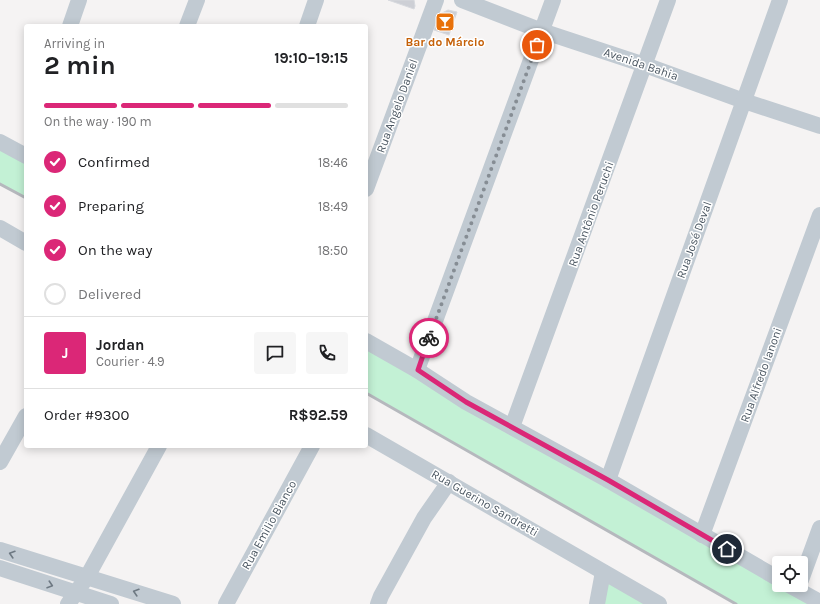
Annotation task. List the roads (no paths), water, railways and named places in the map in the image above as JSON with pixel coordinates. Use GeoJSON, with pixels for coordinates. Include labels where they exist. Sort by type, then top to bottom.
{"type":"FeatureCollection","features":[{"type":"Feature","properties":{"kind":"street"},"geometry":{"type":"LineString","coordinates":[[71,24],[79,0]]}},
{"type":"Feature","properties":{"kind":"street"},"geometry":{"type":"LineString","coordinates":[[189,24],[197,0]]}},
{"type":"Feature","properties":{"kind":"street"},"geometry":{"type":"LineString","coordinates":[[308,24],[316,0]]}},
{"type":"Feature","properties":{"kind":"street","name":"Rua Angelo Daniel"},"geometry":{"type":"LineString","coordinates":[[368,184],[436,0]]}},
{"type":"Feature","properties":{"kind":"street","name":"Avenida Bahia"},"geometry":{"type":"LineString","coordinates":[[462,0],[542,31],[820,126]]}},
{"type":"Feature","properties":{"kind":"street"},"geometry":{"type":"LineString","coordinates":[[418,370],[553,0]]}},
{"type":"Feature","properties":{"kind":"street","name":"Rua Antônio Peruchi"},"geometry":{"type":"LineString","coordinates":[[512,427],[668,0]]}},
{"type":"Feature","properties":{"kind":"street","name":"Rua José Deval"},"geometry":{"type":"LineString","coordinates":[[608,480],[780,0]]}},
{"type":"Feature","properties":{"kind":"street"},"geometry":{"type":"LineString","coordinates":[[0,142],[24,153]]}},
{"type":"Feature","properties":{"kind":"street","name":"Rua Alfredo Ianoni"},"geometry":{"type":"LineString","coordinates":[[702,536],[820,215]]}},
{"type":"Feature","properties":{"kind":"street"},"geometry":{"type":"LineString","coordinates":[[0,228],[24,242]]}},
{"type":"Feature","properties":{"kind":"street"},"geometry":{"type":"LineString","coordinates":[[368,342],[418,370],[466,402],[608,480],[702,536],[772,575]]}},
{"type":"Feature","properties":{"kind":"street"},"geometry":{"type":"LineString","coordinates":[[0,462],[24,420]]}},
{"type":"Feature","properties":{"kind":"street","name":"Rua Guerino Sandretti"},"geometry":{"type":"LineString","coordinates":[[368,436],[659,604]]}},
{"type":"Feature","properties":{"kind":"street"},"geometry":{"type":"LineString","coordinates":[[71,599],[87,577],[158,448]]}},
{"type":"Feature","properties":{"kind":"street","name":"Rua Emilio Bianco"},"geometry":{"type":"LineString","coordinates":[[226,604],[311,448]]}},
{"type":"Feature","properties":{"kind":"street"},"geometry":{"type":"LineString","coordinates":[[378,604],[424,518],[449,482]]}},
{"type":"Feature","properties":{"kind":"street"},"geometry":{"type":"LineString","coordinates":[[808,558],[820,528]]}},
{"type":"Feature","properties":{"kind":"street"},"geometry":{"type":"LineString","coordinates":[[0,550],[173,604]]}},
{"type":"Feature","properties":{"kind":"street"},"geometry":{"type":"LineString","coordinates":[[0,568],[71,599],[111,604]]}},
{"type":"Feature","properties":{"kind":"street"},"geometry":{"type":"LineString","coordinates":[[597,604],[603,572]]}},
{"type":"Feature","properties":{"kind":"street"},"geometry":{"type":"LineString","coordinates":[[806,592],[820,602]]}},
{"type":"Feature","properties":{"kind":"railway"},"geometry":{"type":"LineString","coordinates":[[0,184],[24,197]]}},
{"type":"Feature","properties":{"kind":"railway"},"geometry":{"type":"LineString","coordinates":[[368,394],[736,604]]}},
{"type":"Feature","properties":{"kind":"place","name":"Bar do Márcio"},"geometry":{"type":"Point","coordinates":[445,22]}}]}
